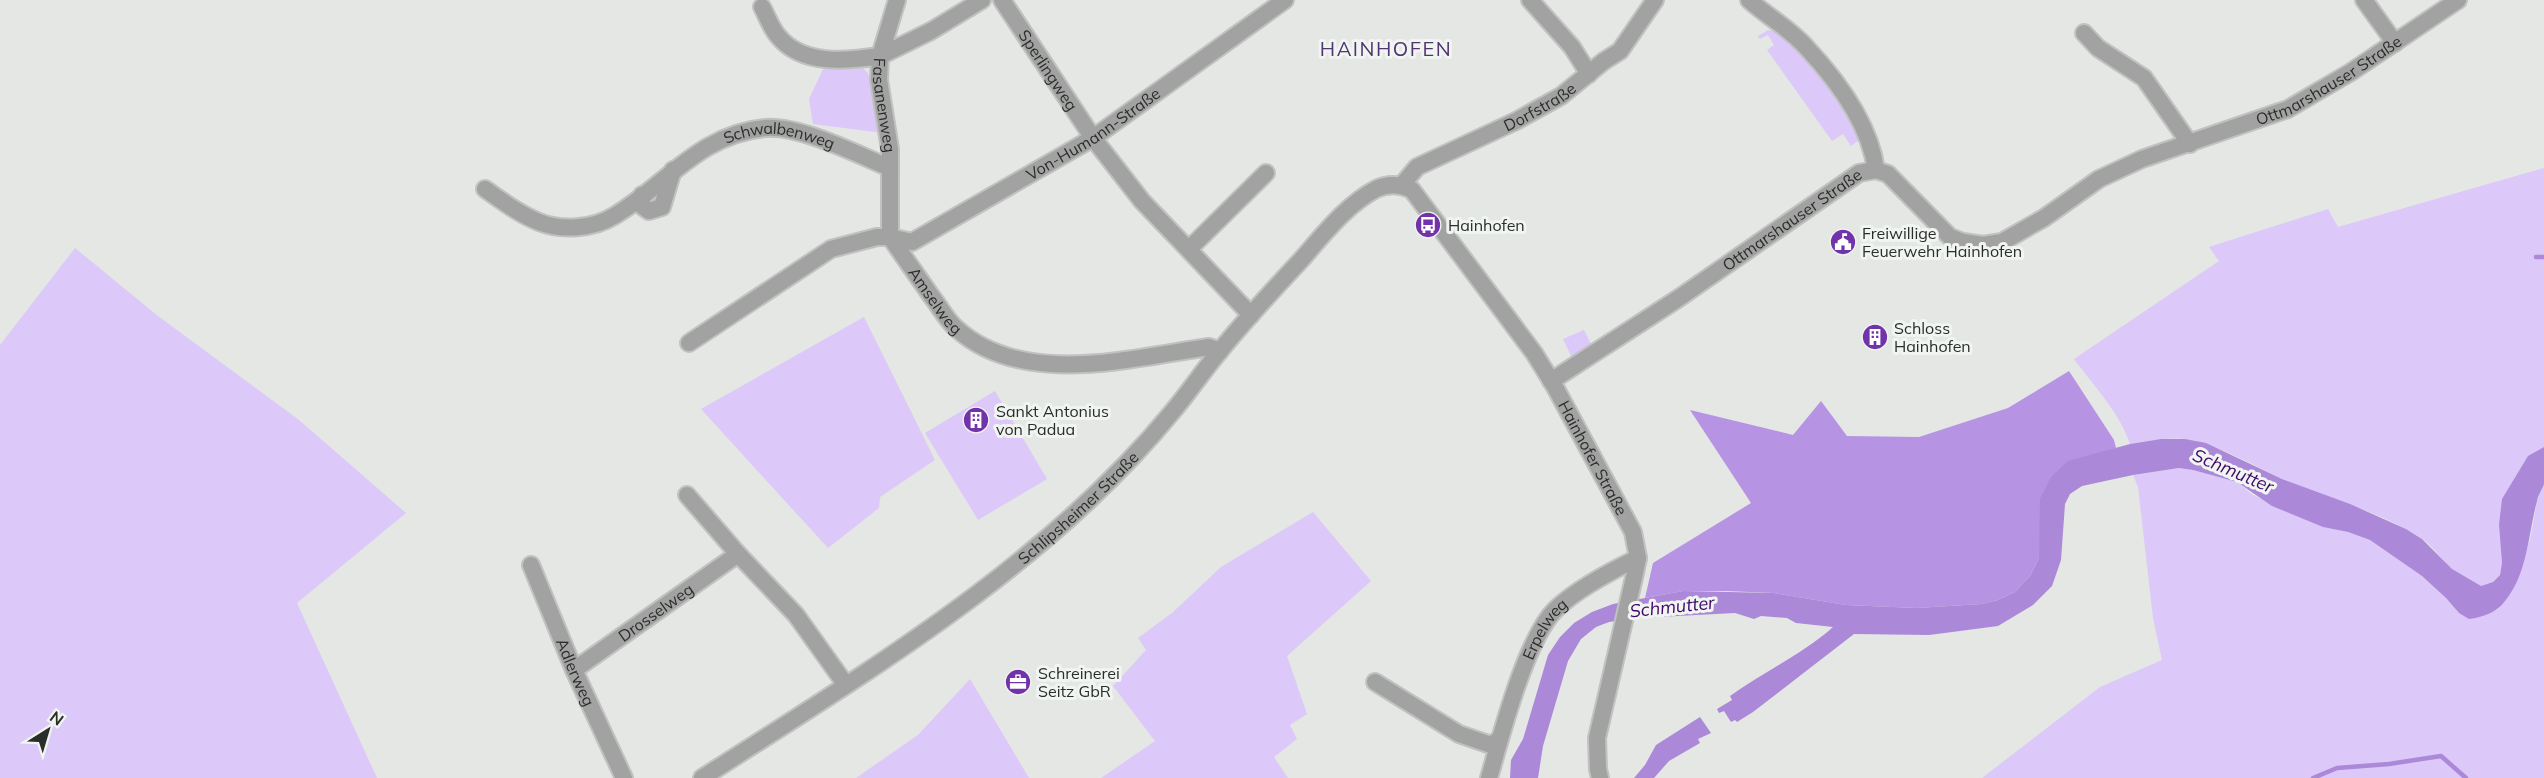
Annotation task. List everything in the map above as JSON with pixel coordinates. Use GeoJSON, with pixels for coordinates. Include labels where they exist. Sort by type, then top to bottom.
{"type":"FeatureCollection","features":[{"type":"Feature","properties":{"kind":"street"},"geometry":{"type":"LineString","coordinates":[[762,7],[777,36],[791,48],[829,60],[851,61],[880,56],[897,0]]}},
{"type":"Feature","properties":{"kind":"street","name":"Fasanenweg"},"geometry":{"type":"LineString","coordinates":[[890,237],[890,142],[879,80],[880,56],[931,31],[982,0]]}},
{"type":"Feature","properties":{"kind":"street","name":"Sperlingweg"},"geometry":{"type":"LineString","coordinates":[[1002,0],[1093,138],[1142,201],[1190,248],[1251,315]]}},
{"type":"Feature","properties":{"kind":"street","name":"Von-Humann-Straße"},"geometry":{"type":"LineString","coordinates":[[890,237],[912,242],[1093,138],[1286,0]]}},
{"type":"Feature","properties":{"kind":"street"},"geometry":{"type":"LineString","coordinates":[[1530,0],[1572,47],[1589,74]]}},
{"type":"Feature","properties":{"kind":"street","name":"Dorfstraße"},"geometry":{"type":"LineString","coordinates":[[1402,185],[1417,167],[1516,121],[1561,96],[1620,51],[1655,0]]}},
{"type":"Feature","properties":{"kind":"street"},"geometry":{"type":"LineString","coordinates":[[1749,0],[1805,46],[1826,71],[1855,112],[1874,155],[1876,170]]}},
{"type":"Feature","properties":{"kind":"street"},"geometry":{"type":"LineString","coordinates":[[2364,0],[2395,43]]}},
{"type":"Feature","properties":{"kind":"street","name":"Ottmarshauser Straße"},"geometry":{"type":"LineString","coordinates":[[1551,381],[1679,298],[1859,173],[1876,170],[1887,174],[1950,237],[1983,245],[2002,242],[2018,234],[2099,179],[2142,159],[2288,109],[2395,43],[2458,0]]}},
{"type":"Feature","properties":{"kind":"street"},"geometry":{"type":"LineString","coordinates":[[2084,33],[2098,48],[2144,78],[2190,144]]}},
{"type":"Feature","properties":{"kind":"street","name":"Schwalbenweg"},"geometry":{"type":"LineString","coordinates":[[485,189],[510,208],[540,223],[559,227],[598,223],[614,217],[672,170],[708,146],[747,131],[767,127],[818,139],[890,168]]}},
{"type":"Feature","properties":{"kind":"street"},"geometry":{"type":"LineString","coordinates":[[1190,248],[1266,173]]}},
{"type":"Feature","properties":{"kind":"street","name":"Schlipsheimer Straße"},"geometry":{"type":"LineString","coordinates":[[702,778],[846,684],[1004,574],[1074,516],[1133,458],[1220,351],[1332,225],[1356,202],[1377,189],[1391,184],[1402,185]]}},
{"type":"Feature","properties":{"kind":"street","name":"Hainhofer Straße"},"geometry":{"type":"LineString","coordinates":[[1402,185],[1412,190],[1437,220],[1515,326],[1551,381],[1633,532],[1636,566],[1597,738],[1600,778]]}},
{"type":"Feature","properties":{"kind":"street"},"geometry":{"type":"LineString","coordinates":[[689,343],[831,249],[877,237],[890,237]]}},
{"type":"Feature","properties":{"kind":"street","name":"Amselweg"},"geometry":{"type":"LineString","coordinates":[[890,237],[955,328],[973,342],[996,353],[1032,362],[1074,366],[1209,347],[1220,351]]}},
{"type":"Feature","properties":{"kind":"street"},"geometry":{"type":"LineString","coordinates":[[687,495],[738,554],[796,615],[846,684]]}},
{"type":"Feature","properties":{"kind":"street","name":"Drosselweg"},"geometry":{"type":"LineString","coordinates":[[574,670],[738,554]]}},
{"type":"Feature","properties":{"kind":"street","name":"Adlerweg"},"geometry":{"type":"LineString","coordinates":[[531,565],[574,670],[624,778]]}},
{"type":"Feature","properties":{"kind":"street","name":"Erpelweg"},"geometry":{"type":"LineString","coordinates":[[1489,778],[1531,649],[1543,625],[1557,608],[1613,570],[1636,566]]}},
{"type":"Feature","properties":{"kind":"street"},"geometry":{"type":"LineString","coordinates":[[1375,682],[1459,734],[1491,745],[1500,739]]}},
{"type":"Feature","properties":{"kind":"shaded area"},"geometry":{"type":"Polygon","coordinates":[[[1768,30],[1783,35],[1797,45],[1823,74],[1845,108],[1860,139],[1851,146],[1843,134],[1832,141],[1767,50],[1774,45],[1768,35],[1760,39],[1758,36],[1768,30]]]}},
{"type":"Feature","properties":{"kind":"shaded area"},"geometry":{"type":"Polygon","coordinates":[[[825,65],[861,66],[868,73],[883,133],[813,124],[809,99],[825,65]]]}},
{"type":"Feature","properties":{"kind":"shaded area"},"geometry":{"type":"Polygon","coordinates":[[[2544,168],[2544,447],[2524,463],[2515,481],[2499,525],[2502,563],[2500,575],[2493,582],[2481,586],[2456,573],[2426,541],[2391,521],[2294,484],[2243,459],[2203,443],[2160,439],[2130,444],[2113,410],[2074,359],[2219,261],[2209,247],[2328,209],[2338,227],[2544,168]]]}},
{"type":"Feature","properties":{"kind":"shaded area"},"geometry":{"type":"Polygon","coordinates":[[[75,248],[158,316],[299,420],[406,513],[297,603],[377,778],[0,778],[0,345],[75,248]]]}},
{"type":"Feature","properties":{"kind":"shaded area"},"geometry":{"type":"Polygon","coordinates":[[[864,317],[935,460],[880,497],[879,508],[828,548],[701,409],[864,317]]]}},
{"type":"Feature","properties":{"kind":"shaded area"},"geometry":{"type":"Polygon","coordinates":[[[1584,330],[1592,346],[1572,358],[1563,339],[1584,330]]]}},
{"type":"Feature","properties":{"kind":"shaded area"},"geometry":{"type":"Polygon","coordinates":[[[2069,371],[2114,440],[2116,448],[2097,454],[2041,532],[2039,558],[2030,576],[2015,592],[1982,604],[1916,608],[1846,605],[1774,593],[1725,591],[1683,591],[1645,598],[1653,563],[1751,503],[1690,410],[1793,435],[1821,401],[1847,436],[1919,437],[2008,408],[2069,371]]]}},
{"type":"Feature","properties":{"kind":"shaded area"},"geometry":{"type":"Polygon","coordinates":[[[995,391],[1047,479],[978,520],[925,433],[995,391]]]}},
{"type":"Feature","properties":{"kind":"shaded area"},"geometry":{"type":"Polygon","coordinates":[[[2179,468],[2237,482],[2253,495],[2323,527],[2348,532],[2370,540],[2422,576],[2459,613],[2522,568],[2537,501],[2544,483],[2544,778],[1982,778],[2100,687],[2162,660],[2153,618],[2138,487],[2133,475],[2179,468]]]}},
{"type":"Feature","properties":{"kind":"shaded area"},"geometry":{"type":"Polygon","coordinates":[[[1313,512],[1371,581],[1287,656],[1307,714],[1290,725],[1297,739],[1274,757],[1288,778],[1101,778],[1155,741],[1113,686],[1146,650],[1138,638],[1172,613],[1221,567],[1313,512]]]}},
{"type":"Feature","properties":{"kind":"shaded area"},"geometry":{"type":"Polygon","coordinates":[[[970,679],[1029,778],[856,778],[918,735],[970,679]]]}},
{"type":"Feature","properties":{"kind":"water","name":"Schmutter"},"geometry":{"type":"Polygon","coordinates":[[[2161,439],[2185,439],[2206,443],[2282,479],[2350,504],[2406,529],[2422,539],[2452,569],[2481,586],[2493,582],[2500,575],[2502,563],[2499,525],[2502,499],[2528,456],[2544,447],[2544,484],[2538,499],[2523,566],[2513,590],[2493,611],[2484,616],[2469,619],[2459,613],[2422,576],[2370,540],[2348,532],[2323,527],[2272,506],[2237,482],[2179,468],[2082,486],[2070,494],[2065,504],[2061,560],[2052,586],[2033,605],[1998,626],[1929,635],[1854,634],[1737,722],[1735,720],[1731,722],[1724,711],[1719,713],[1717,709],[1732,700],[1730,696],[1809,646],[1833,627],[1796,623],[1787,618],[1761,616],[1754,619],[1735,613],[1639,618],[1609,622],[1596,627],[1581,639],[1568,661],[1543,746],[1538,778],[1510,778],[1511,760],[1523,739],[1548,655],[1560,637],[1574,623],[1592,612],[1613,604],[1683,591],[1774,593],[1846,605],[1916,608],[1982,604],[1998,600],[2015,592],[2030,576],[2039,558],[2040,499],[2051,477],[2068,461],[2130,444],[2161,439]]]}},
{"type":"Feature","properties":{"kind":"water"},"geometry":{"type":"Polygon","coordinates":[[[1700,717],[1711,733],[1698,739],[1700,743],[1669,761],[1654,778],[1634,778],[1645,765],[1656,745],[1700,717]]]}},
{"type":"Feature","properties":{"kind":"waterway"},"geometry":{"type":"LineString","coordinates":[[2536,257],[2544,257]]}},
{"type":"Feature","properties":{"kind":"waterway"},"geometry":{"type":"LineString","coordinates":[[2313,778],[2337,768],[2389,764],[2441,756],[2466,778]]}},
{"type":"Feature","properties":{"kind":"place","name":"Hainhofen"},"geometry":{"type":"Point","coordinates":[1428,225]}},
{"type":"Feature","properties":{"kind":"place","name":"Freiwillige Feuerwehr Hainhofen"},"geometry":{"type":"Point","coordinates":[1843,242]}},
{"type":"Feature","properties":{"kind":"place","name":"Schloss Hainhofen"},"geometry":{"type":"Point","coordinates":[1875,337]}},
{"type":"Feature","properties":{"kind":"place","name":"Sankt Antonius von Padua"},"geometry":{"type":"Point","coordinates":[976,420]}},
{"type":"Feature","properties":{"kind":"place","name":"Schreinerei Seitz GbR"},"geometry":{"type":"Point","coordinates":[1018,682]}},
{"type":"Feature","properties":{"kind":"district","name":"HAINHOFEN"},"geometry":{"type":"Point","coordinates":[1386,49]}}]}
